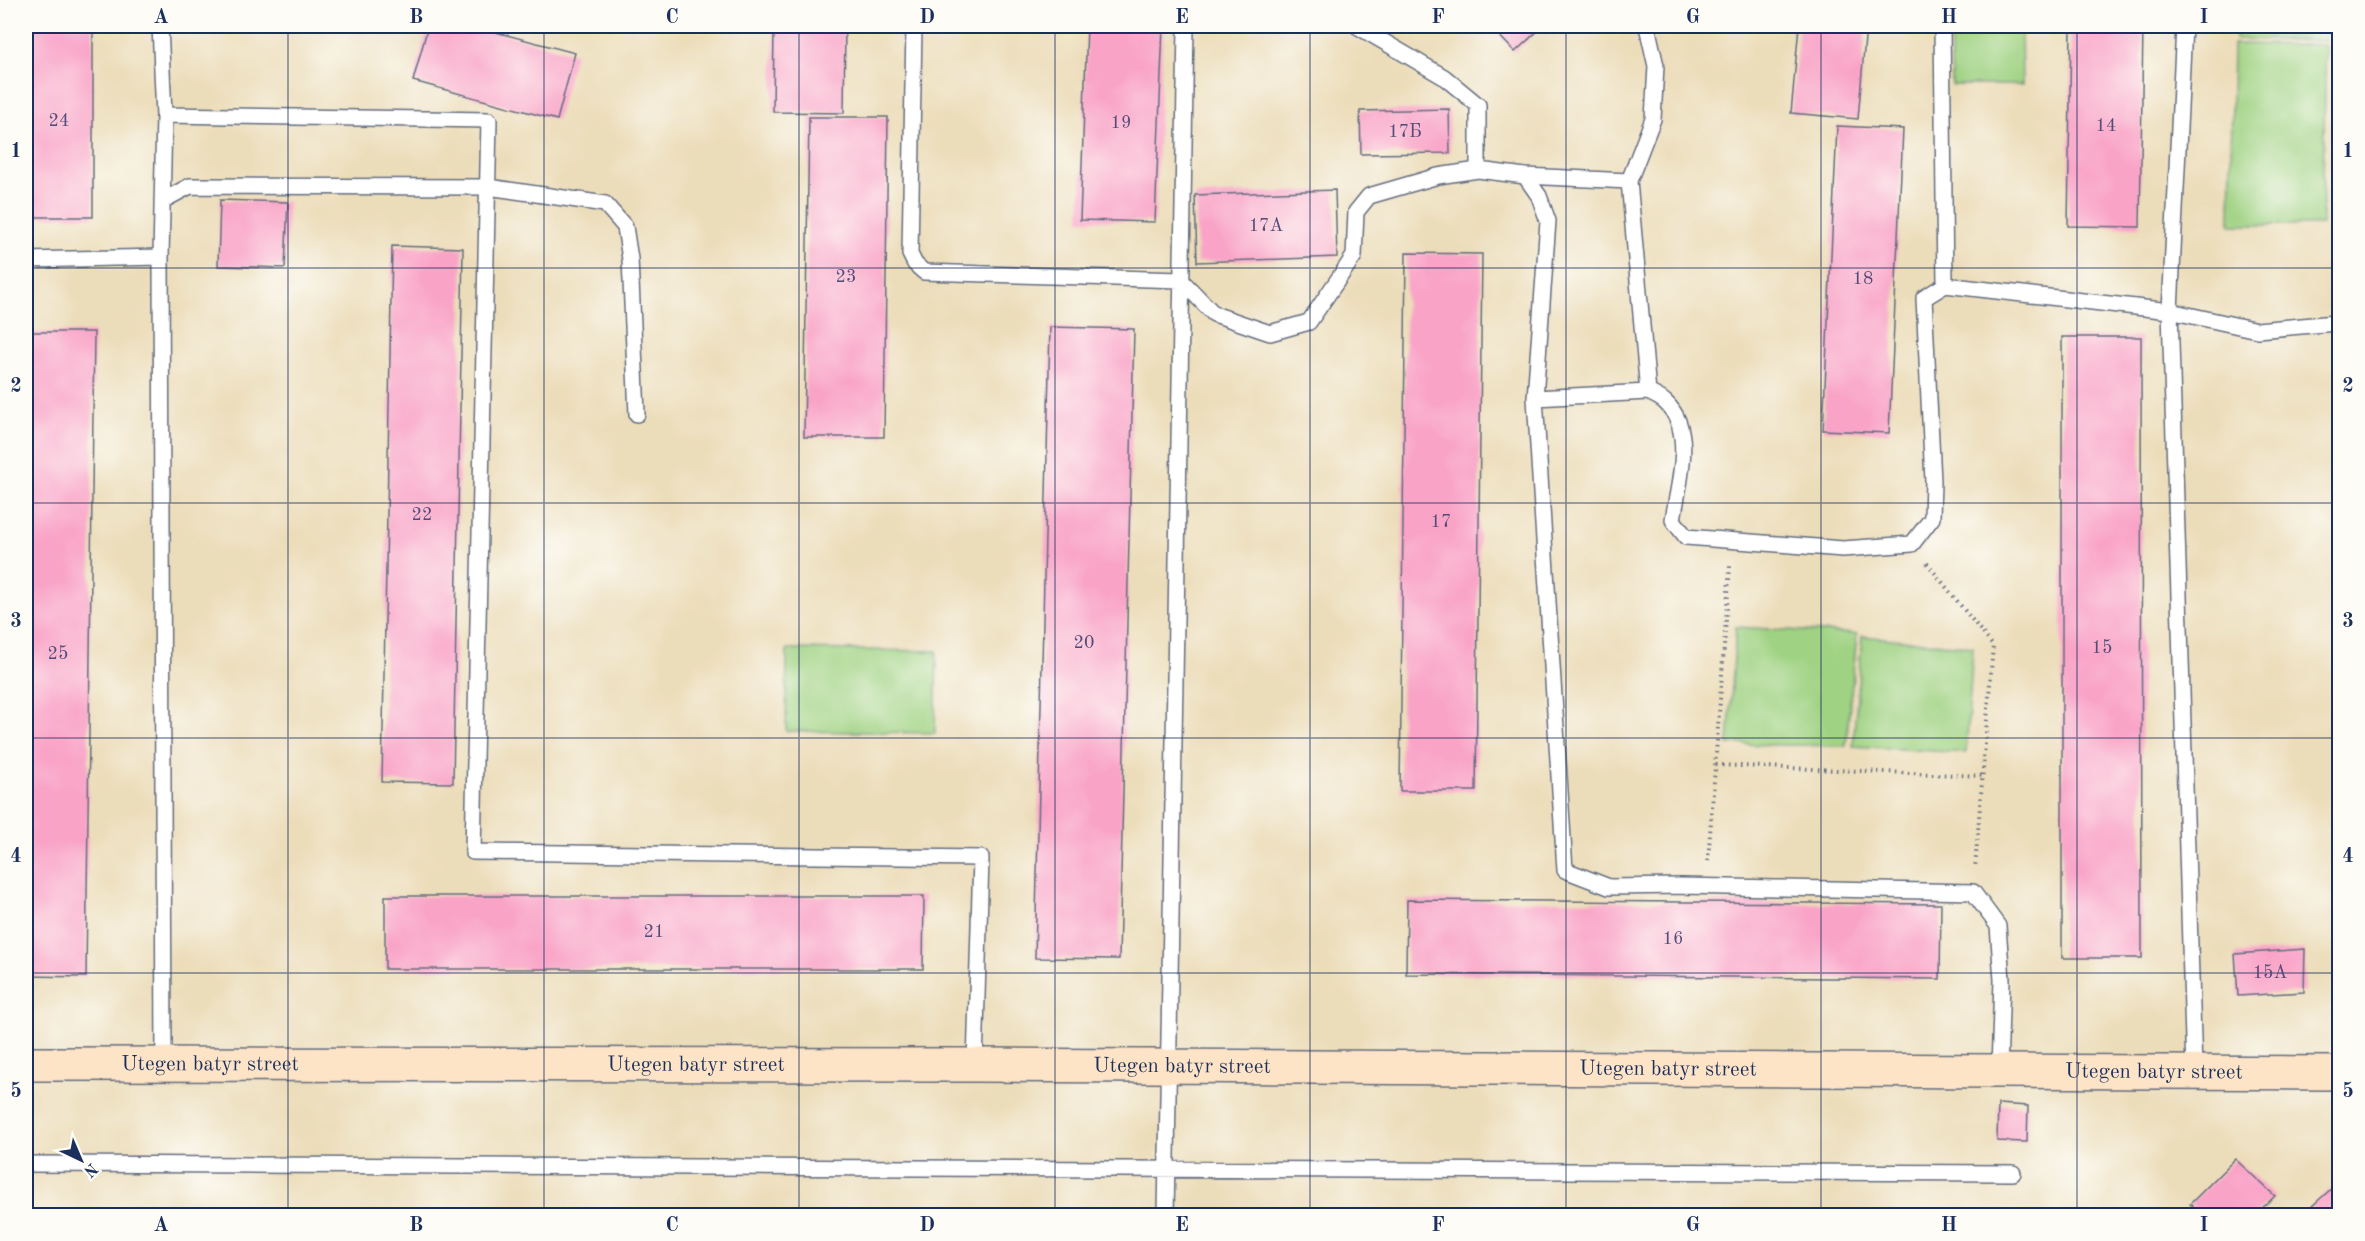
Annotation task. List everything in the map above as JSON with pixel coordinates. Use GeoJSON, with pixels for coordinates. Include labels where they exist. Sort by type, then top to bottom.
{"type":"FeatureCollection","features":[{"type":"Feature","properties":{"kind":"street","name":"Utegen batyr street"},"geometry":{"type":"LineString","coordinates":[[26,1064],[975,1065],[2340,1073]]}},
{"type":"Feature","properties":{"kind":"lane"},"geometry":{"type":"LineString","coordinates":[[160,26],[164,115],[161,257],[164,1065]]}},
{"type":"Feature","properties":{"kind":"lane"},"geometry":{"type":"LineString","coordinates":[[914,26],[910,254],[915,264],[924,272],[1181,280],[1214,314],[1270,333],[1309,322],[1354,256],[1356,212],[1369,196],[1438,176],[1478,170],[1525,176],[1629,181]]}},
{"type":"Feature","properties":{"kind":"lane"},"geometry":{"type":"LineString","coordinates":[[1166,1215],[1186,26]]}},
{"type":"Feature","properties":{"kind":"lane"},"geometry":{"type":"LineString","coordinates":[[1356,26],[1444,77],[1478,105],[1478,170]]}},
{"type":"Feature","properties":{"kind":"lane"},"geometry":{"type":"LineString","coordinates":[[1647,26],[1656,66],[1653,119],[1629,181],[1648,392]]}},
{"type":"Feature","properties":{"kind":"lane"},"geometry":{"type":"LineString","coordinates":[[1942,26],[1945,285]]}},
{"type":"Feature","properties":{"kind":"lane"},"geometry":{"type":"LineString","coordinates":[[2184,26],[2170,311],[2194,1071]]}},
{"type":"Feature","properties":{"kind":"lane"},"geometry":{"type":"LineString","coordinates":[[164,115],[489,120],[473,852],[981,858],[975,1065]]}},
{"type":"Feature","properties":{"kind":"lane"},"geometry":{"type":"LineString","coordinates":[[1525,176],[1539,196],[1548,221],[1535,398],[1565,870],[1609,887],[1706,886],[1973,892],[1998,926],[2002,980],[1999,1070]]}},
{"type":"Feature","properties":{"kind":"lane"},"geometry":{"type":"LineString","coordinates":[[162,201],[190,186],[488,187],[605,204],[625,227],[630,259],[637,414]]}},
{"type":"Feature","properties":{"kind":"lane"},"geometry":{"type":"LineString","coordinates":[[26,260],[161,257]]}},
{"type":"Feature","properties":{"kind":"lane"},"geometry":{"type":"LineString","coordinates":[[1535,398],[1648,392],[1665,402],[1678,420],[1680,430],[1683,450],[1673,520],[1686,537],[1843,549],[1912,544],[1932,518],[1933,481],[1924,298],[1945,285],[2170,311],[2257,330],[2335,323],[2340,319]]}},
{"type":"Feature","properties":{"kind":"lane"},"geometry":{"type":"LineString","coordinates":[[26,1164],[2013,1173]]}},
{"type":"Feature","properties":{"kind":"path"},"geometry":{"type":"LineString","coordinates":[[1706,886],[1732,541]]}},
{"type":"Feature","properties":{"kind":"path"},"geometry":{"type":"LineString","coordinates":[[1912,544],[1993,646],[1973,892]]}},
{"type":"Feature","properties":{"kind":"path"},"geometry":{"type":"LineString","coordinates":[[1716,765],[1983,776]]}},
{"type":"Feature","properties":{"kind":"green space"},"geometry":{"type":"Polygon","coordinates":[[[1950,26],[2021,26],[2022,85],[1952,85],[1950,26]]]}},
{"type":"Feature","properties":{"kind":"green space"},"geometry":{"type":"Polygon","coordinates":[[[2235,26],[2327,26],[2326,41],[2235,39],[2235,26]]]}},
{"type":"Feature","properties":{"kind":"green space"},"geometry":{"type":"Polygon","coordinates":[[[2233,44],[2326,45],[2322,225],[2230,225],[2233,44]]]}},
{"type":"Feature","properties":{"kind":"green space"},"geometry":{"type":"Polygon","coordinates":[[[1736,627],[1857,634],[1846,746],[1728,744],[1736,627]]]}},
{"type":"Feature","properties":{"kind":"green space"},"geometry":{"type":"Polygon","coordinates":[[[1862,636],[1973,647],[1966,753],[1853,746],[1862,636]]]}},
{"type":"Feature","properties":{"kind":"green space"},"geometry":{"type":"Polygon","coordinates":[[[787,649],[937,651],[935,733],[786,731],[787,649]]]}},
{"type":"Feature","properties":{"kind":"building"},"geometry":{"type":"Polygon","coordinates":[[[26,26],[93,26],[93,217],[26,217],[26,26]]]}},
{"type":"Feature","properties":{"kind":"building"},"geometry":{"type":"Polygon","coordinates":[[[428,26],[473,26],[575,53],[557,120],[413,81],[428,26]]]}},
{"type":"Feature","properties":{"kind":"building"},"geometry":{"type":"Polygon","coordinates":[[[774,26],[845,26],[844,113],[773,112],[774,26]]]}},
{"type":"Feature","properties":{"kind":"building"},"geometry":{"type":"Polygon","coordinates":[[[1087,26],[1163,26],[1155,222],[1080,220],[1087,26]]]}},
{"type":"Feature","properties":{"kind":"building"},"geometry":{"type":"Polygon","coordinates":[[[1490,26],[1543,26],[1515,52],[1490,26]]]}},
{"type":"Feature","properties":{"kind":"building"},"geometry":{"type":"Polygon","coordinates":[[[1799,26],[1866,26],[1858,119],[1791,113],[1799,26]]]}},
{"type":"Feature","properties":{"kind":"building"},"geometry":{"type":"Polygon","coordinates":[[[2071,26],[2143,26],[2140,227],[2068,226],[2071,26]]]}},
{"type":"Feature","properties":{"kind":"building"},"geometry":{"type":"Polygon","coordinates":[[[1449,109],[1450,153],[1361,154],[1360,111],[1449,109]]]}},
{"type":"Feature","properties":{"kind":"building"},"geometry":{"type":"Polygon","coordinates":[[[809,117],[888,117],[884,437],[804,437],[809,117]]]}},
{"type":"Feature","properties":{"kind":"building"},"geometry":{"type":"Polygon","coordinates":[[[1837,126],[1903,129],[1889,433],[1823,430],[1837,126]]]}},
{"type":"Feature","properties":{"kind":"building"},"geometry":{"type":"Polygon","coordinates":[[[1335,190],[1337,257],[1197,262],[1195,195],[1335,190]]]}},
{"type":"Feature","properties":{"kind":"building"},"geometry":{"type":"Polygon","coordinates":[[[220,200],[288,202],[285,268],[218,266],[220,200]]]}},
{"type":"Feature","properties":{"kind":"building"},"geometry":{"type":"Polygon","coordinates":[[[392,246],[463,248],[453,783],[382,782],[392,246]]]}},
{"type":"Feature","properties":{"kind":"building"},"geometry":{"type":"Polygon","coordinates":[[[1406,253],[1482,254],[1476,791],[1400,791],[1406,253]]]}},
{"type":"Feature","properties":{"kind":"building"},"geometry":{"type":"Polygon","coordinates":[[[1050,327],[1134,329],[1119,959],[1035,958],[1050,327]]]}},
{"type":"Feature","properties":{"kind":"building"},"geometry":{"type":"Polygon","coordinates":[[[26,332],[94,332],[86,977],[26,976],[26,332]]]}},
{"type":"Feature","properties":{"kind":"building"},"geometry":{"type":"Polygon","coordinates":[[[2062,337],[2141,337],[2142,958],[2062,958],[2062,337]]]}},
{"type":"Feature","properties":{"kind":"building"},"geometry":{"type":"Polygon","coordinates":[[[385,896],[924,896],[923,969],[385,969],[385,896]]]}},
{"type":"Feature","properties":{"kind":"building"},"geometry":{"type":"Polygon","coordinates":[[[1407,900],[1941,904],[1940,979],[1406,974],[1407,900]]]}},
{"type":"Feature","properties":{"kind":"building"},"geometry":{"type":"Polygon","coordinates":[[[2305,949],[2304,992],[2238,996],[2235,954],[2305,949]]]}},
{"type":"Feature","properties":{"kind":"building"},"geometry":{"type":"Polygon","coordinates":[[[1998,1104],[2028,1106],[2027,1142],[1997,1141],[1998,1104]]]}},
{"type":"Feature","properties":{"kind":"building"},"geometry":{"type":"Polygon","coordinates":[[[2235,1159],[2275,1196],[2254,1216],[2202,1216],[2190,1204],[2235,1159]]]}},
{"type":"Feature","properties":{"kind":"building"},"geometry":{"type":"Polygon","coordinates":[[[2331,1189],[2340,1199],[2340,1216],[2301,1216],[2331,1189]]]}}]}
